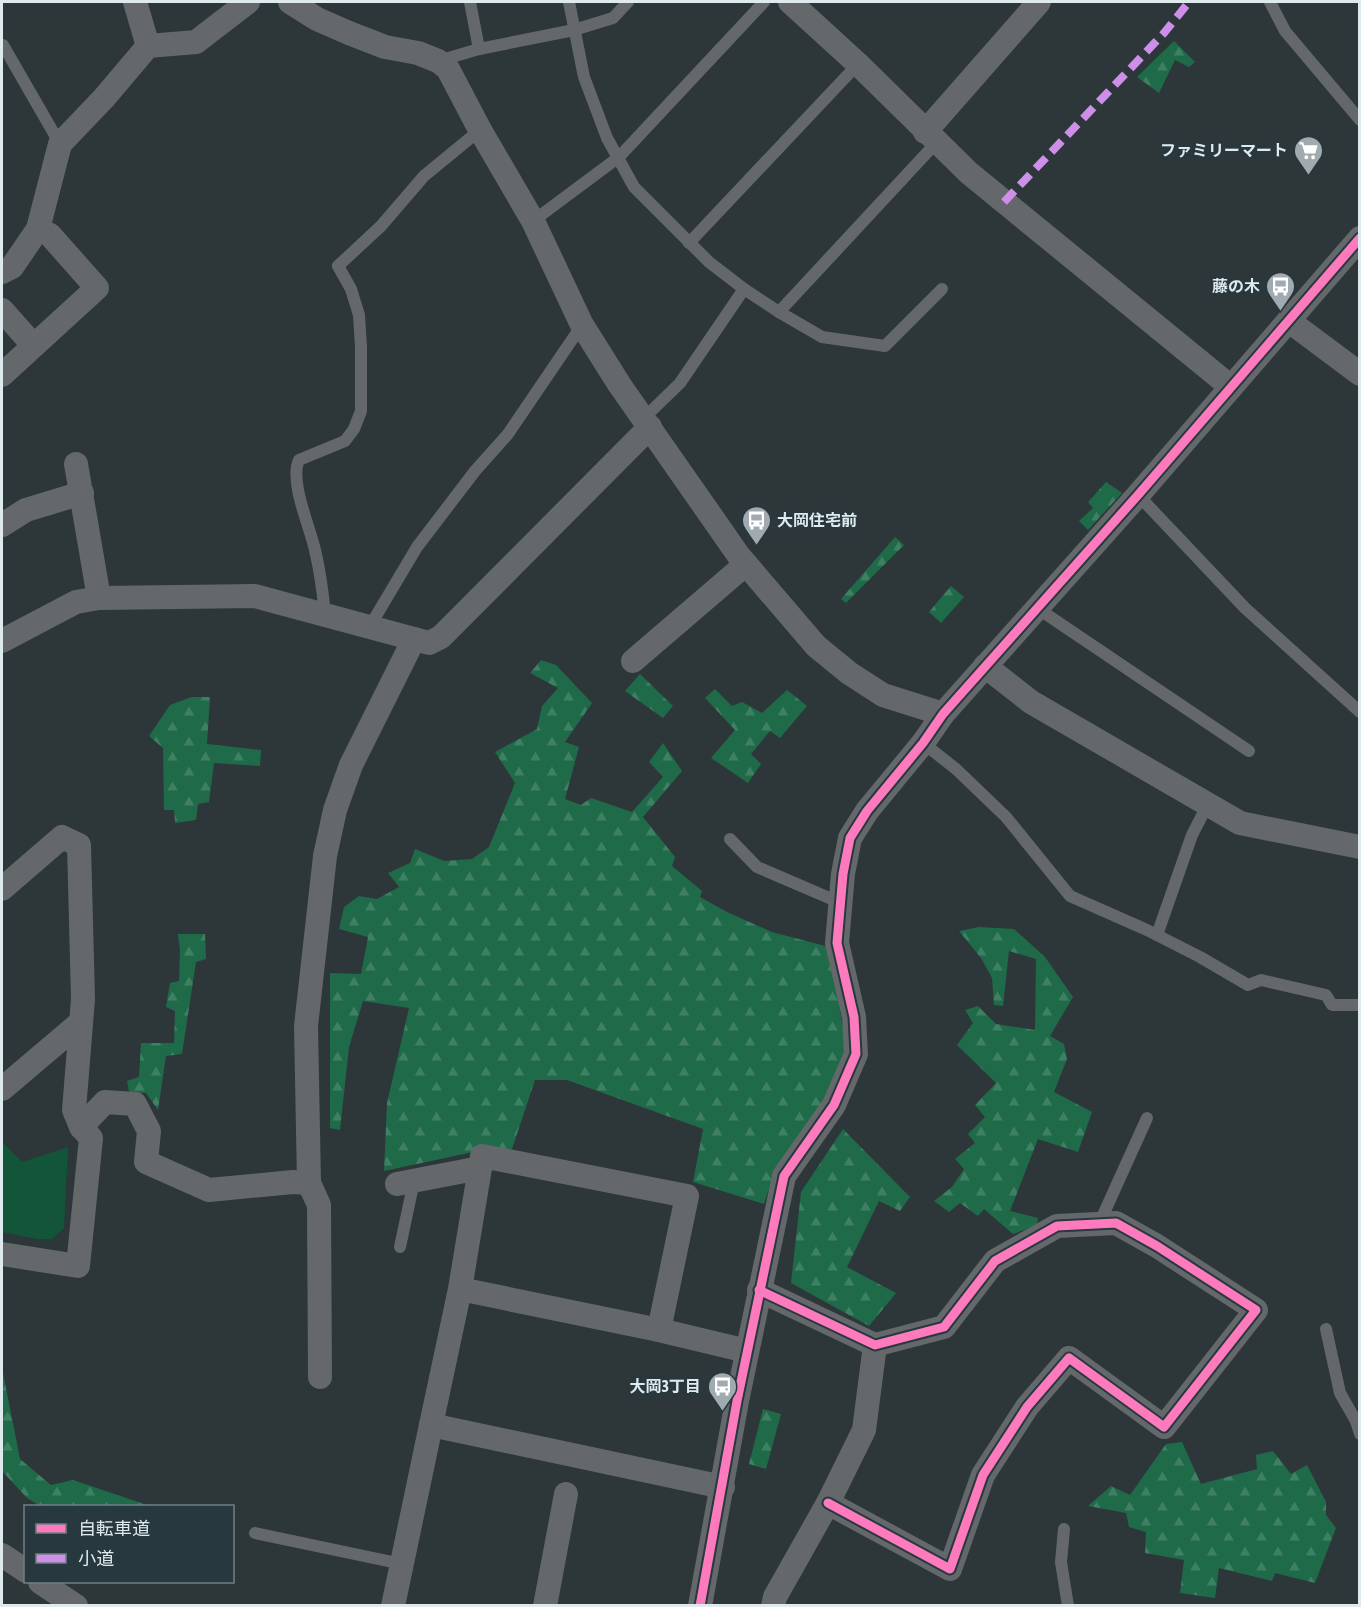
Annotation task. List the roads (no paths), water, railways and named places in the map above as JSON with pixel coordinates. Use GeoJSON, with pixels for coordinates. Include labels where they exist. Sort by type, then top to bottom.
{"type":"FeatureCollection","features":[{"type":"Feature","properties":{"kind":"street"},"geometry":{"type":"LineString","coordinates":[[135,2],[148,46]]}},
{"type":"Feature","properties":{"kind":"street"},"geometry":{"type":"LineString","coordinates":[[2,272],[12,267],[38,229],[60,144],[104,98],[148,46],[196,42],[248,2]]}},
{"type":"Feature","properties":{"kind":"street"},"geometry":{"type":"LineString","coordinates":[[290,2],[317,19],[349,33],[385,47],[418,53],[438,61],[448,69],[480,130],[533,221],[582,325],[619,384],[746,564],[816,646],[849,674],[883,695],[943,714]]}},
{"type":"Feature","properties":{"kind":"street"},"geometry":{"type":"LineString","coordinates":[[930,137],[1039,2]]}},
{"type":"Feature","properties":{"kind":"street"},"geometry":{"type":"LineString","coordinates":[[795,3],[969,173],[1231,387]]}},
{"type":"Feature","properties":{"kind":"street"},"geometry":{"type":"LineString","coordinates":[[2,375],[97,288],[50,234],[38,229]]}},
{"type":"Feature","properties":{"kind":"street"},"geometry":{"type":"LineString","coordinates":[[700,1605],[747,1351],[784,1176],[834,1106],[856,1054],[854,1017],[837,943],[850,838],[867,811],[923,743],[943,714],[1138,495],[1359,238]]}},
{"type":"Feature","properties":{"kind":"street"},"geometry":{"type":"LineString","coordinates":[[2,310],[33,345]]}},
{"type":"Feature","properties":{"kind":"street"},"geometry":{"type":"LineString","coordinates":[[1289,321],[1359,374]]}},
{"type":"Feature","properties":{"kind":"street"},"geometry":{"type":"LineString","coordinates":[[2,640],[76,602],[99,598],[255,596],[429,643],[441,637],[647,423]]}},
{"type":"Feature","properties":{"kind":"street"},"geometry":{"type":"LineString","coordinates":[[76,464],[99,598]]}},
{"type":"Feature","properties":{"kind":"street"},"geometry":{"type":"LineString","coordinates":[[2,525],[26,510],[82,493]]}},
{"type":"Feature","properties":{"kind":"street"},"geometry":{"type":"LineString","coordinates":[[633,661],[746,564]]}},
{"type":"Feature","properties":{"kind":"street"},"geometry":{"type":"LineString","coordinates":[[320,1377],[319,1205],[309,1183],[306,1026],[325,856],[335,810],[351,765],[414,639]]}},
{"type":"Feature","properties":{"kind":"street"},"geometry":{"type":"LineString","coordinates":[[986,666],[1031,702],[1240,823],[1359,847]]}},
{"type":"Feature","properties":{"kind":"street"},"geometry":{"type":"LineString","coordinates":[[2,889],[62,837],[79,844],[83,999],[74,1110],[81,1127],[91,1138],[78,1266],[2,1254]]}},
{"type":"Feature","properties":{"kind":"street"},"geometry":{"type":"LineString","coordinates":[[2,1089],[81,1022]]}},
{"type":"Feature","properties":{"kind":"street"},"geometry":{"type":"LineString","coordinates":[[81,1127],[105,1102],[135,1104],[149,1131],[146,1162],[210,1190],[294,1182],[309,1183]]}},
{"type":"Feature","properties":{"kind":"street"},"geometry":{"type":"LineString","coordinates":[[393,1605],[460,1289],[482,1156],[687,1196],[660,1330]]}},
{"type":"Feature","properties":{"kind":"street"},"geometry":{"type":"LineString","coordinates":[[406,1183],[480,1168]]}},
{"type":"Feature","properties":{"kind":"street"},"geometry":{"type":"LineString","coordinates":[[759,1290],[875,1346],[944,1327],[995,1262],[1057,1226],[1116,1223],[1157,1245],[1256,1310],[1164,1427],[1069,1358],[1027,1407],[983,1475],[950,1569],[828,1503]]}},
{"type":"Feature","properties":{"kind":"street"},"geometry":{"type":"LineString","coordinates":[[460,1289],[660,1330],[747,1351]]}},
{"type":"Feature","properties":{"kind":"street"},"geometry":{"type":"LineString","coordinates":[[773,1605],[775,1597],[828,1503],[864,1430],[875,1346]]}},
{"type":"Feature","properties":{"kind":"street"},"geometry":{"type":"LineString","coordinates":[[431,1425],[723,1487]]}},
{"type":"Feature","properties":{"kind":"street"},"geometry":{"type":"LineString","coordinates":[[545,1605],[566,1494]]}},
{"type":"Feature","properties":{"kind":"street"},"geometry":{"type":"LineString","coordinates":[[2,1555],[24,1570]]}},
{"type":"Feature","properties":{"kind":"street"},"geometry":{"type":"LineString","coordinates":[[43,1583],[76,1605]]}},
{"type":"Feature","properties":{"kind":"lane"},"geometry":{"type":"LineString","coordinates":[[470,2],[479,48]]}},
{"type":"Feature","properties":{"kind":"lane"},"geometry":{"type":"LineString","coordinates":[[569,2],[584,77],[607,138],[634,187],[709,262],[744,289],[822,337],[885,346],[942,289]]}},
{"type":"Feature","properties":{"kind":"lane"},"geometry":{"type":"LineString","coordinates":[[438,61],[479,48],[574,30],[613,18],[628,2]]}},
{"type":"Feature","properties":{"kind":"lane"},"geometry":{"type":"LineString","coordinates":[[533,221],[619,157],[764,2]]}},
{"type":"Feature","properties":{"kind":"lane"},"geometry":{"type":"LineString","coordinates":[[1270,2],[1285,31],[1359,120]]}},
{"type":"Feature","properties":{"kind":"lane"},"geometry":{"type":"LineString","coordinates":[[3,45],[60,144]]}},
{"type":"Feature","properties":{"kind":"lane"},"geometry":{"type":"LineString","coordinates":[[689,243],[858,64]]}},
{"type":"Feature","properties":{"kind":"lane"},"geometry":{"type":"LineString","coordinates":[[325,615],[315,549],[302,504],[295,468],[298,460],[345,441],[354,429],[361,411],[362,347],[359,315],[351,289],[338,266],[381,226],[424,176],[480,130]]}},
{"type":"Feature","properties":{"kind":"lane"},"geometry":{"type":"LineString","coordinates":[[779,312],[930,137]]}},
{"type":"Feature","properties":{"kind":"lane"},"geometry":{"type":"LineString","coordinates":[[647,423],[680,383],[744,289]]}},
{"type":"Feature","properties":{"kind":"lane"},"geometry":{"type":"LineString","coordinates":[[370,626],[417,547],[475,471],[508,434],[582,325]]}},
{"type":"Feature","properties":{"kind":"lane"},"geometry":{"type":"LineString","coordinates":[[1138,495],[1245,608],[1358,709]]}},
{"type":"Feature","properties":{"kind":"lane"},"geometry":{"type":"LineString","coordinates":[[1037,608],[1249,751]]}},
{"type":"Feature","properties":{"kind":"lane"},"geometry":{"type":"LineString","coordinates":[[923,743],[956,769],[1005,817],[1070,896],[1157,935],[1248,985],[1261,980],[1326,995],[1332,1005],[1359,1005]]}},
{"type":"Feature","properties":{"kind":"lane"},"geometry":{"type":"LineString","coordinates":[[1157,935],[1192,835],[1208,804]]}},
{"type":"Feature","properties":{"kind":"lane"},"geometry":{"type":"LineString","coordinates":[[730,839],[757,867],[841,903]]}},
{"type":"Feature","properties":{"kind":"lane"},"geometry":{"type":"LineString","coordinates":[[1100,1224],[1147,1118]]}},
{"type":"Feature","properties":{"kind":"lane"},"geometry":{"type":"LineString","coordinates":[[400,1247],[406,1183]]}},
{"type":"Feature","properties":{"kind":"lane"},"geometry":{"type":"LineString","coordinates":[[1326,1329],[1340,1393],[1356,1421],[1359,1434]]}},
{"type":"Feature","properties":{"kind":"lane"},"geometry":{"type":"LineString","coordinates":[[1064,1528],[1061,1562],[1068,1605]]}},
{"type":"Feature","properties":{"kind":"lane"},"geometry":{"type":"LineString","coordinates":[[255,1533],[402,1564]]}},
{"type":"Feature","properties":{"kind":"place","name":"ファミリーマート"},"geometry":{"type":"Point","coordinates":[1309,176]}},
{"type":"Feature","properties":{"kind":"place","name":"藤の木"},"geometry":{"type":"Point","coordinates":[1281,312]}},
{"type":"Feature","properties":{"kind":"place","name":"大岡住宅前"},"geometry":{"type":"Point","coordinates":[756,546]}},
{"type":"Feature","properties":{"kind":"place","name":"大岡3丁目"},"geometry":{"type":"Point","coordinates":[722,1412]}}]}
